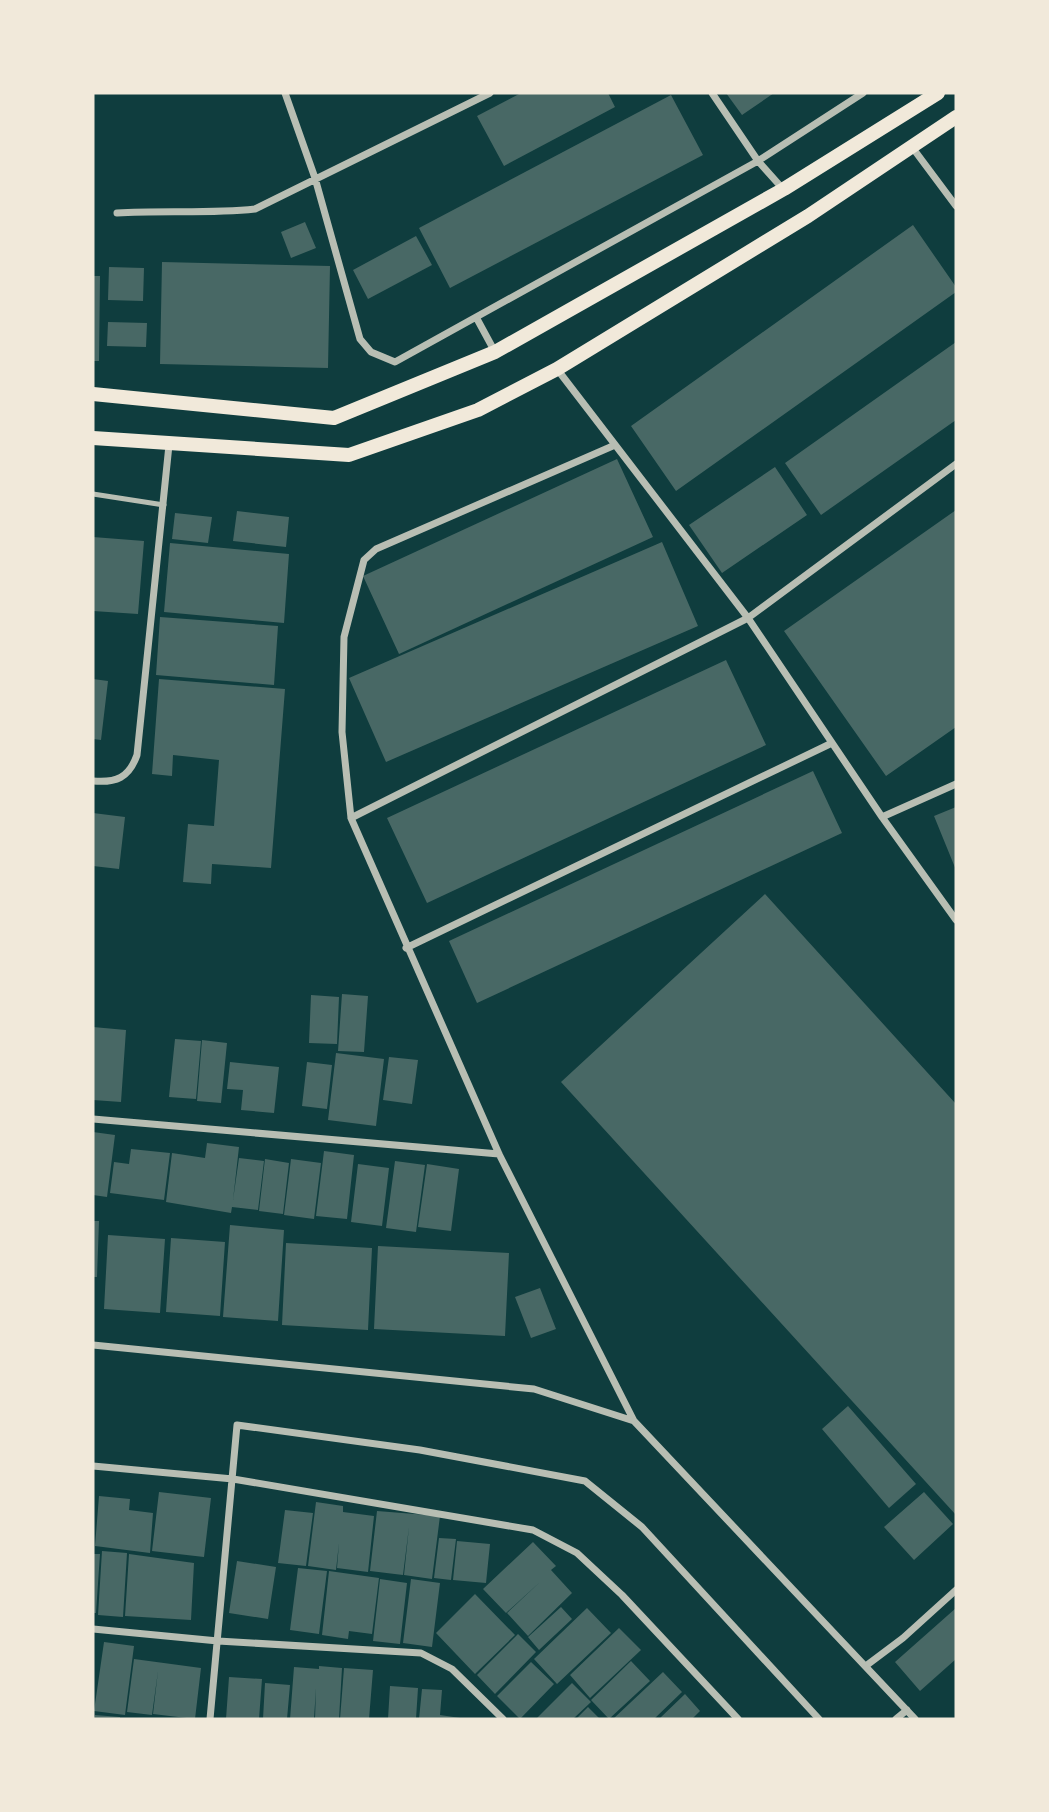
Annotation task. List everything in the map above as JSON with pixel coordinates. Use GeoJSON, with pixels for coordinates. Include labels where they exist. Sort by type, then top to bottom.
{"type":"FeatureCollection","features":[{"type":"Feature","properties":{"kind":"main road"},"geometry":{"type":"LineString","coordinates":[[93,394],[334,418],[495,352],[784,189],[938,93]]}},
{"type":"Feature","properties":{"kind":"main road"},"geometry":{"type":"LineString","coordinates":[[93,438],[349,455],[478,410],[557,369],[808,216],[956,117]]}},
{"type":"Feature","properties":{"kind":"street"},"geometry":{"type":"LineString","coordinates":[[285,93],[315,178],[360,340],[371,352],[395,362],[758,161],[863,93]]}},
{"type":"Feature","properties":{"kind":"street"},"geometry":{"type":"LineString","coordinates":[[117,213],[214,213],[255,209],[490,93]]}},
{"type":"Feature","properties":{"kind":"street"},"geometry":{"type":"LineString","coordinates":[[712,93],[758,161],[784,189]]}},
{"type":"Feature","properties":{"kind":"street"},"geometry":{"type":"LineString","coordinates":[[911,146],[956,206]]}},
{"type":"Feature","properties":{"kind":"street"},"geometry":{"type":"LineString","coordinates":[[476,317],[495,352]]}},
{"type":"Feature","properties":{"kind":"street"},"geometry":{"type":"LineString","coordinates":[[557,369],[748,618],[881,817],[956,920]]}},
{"type":"Feature","properties":{"kind":"street"},"geometry":{"type":"LineString","coordinates":[[93,781],[118,781],[132,771],[137,755],[169,445]]}},
{"type":"Feature","properties":{"kind":"street"},"geometry":{"type":"LineString","coordinates":[[615,445],[376,549],[364,559],[344,637],[342,732],[351,818],[499,1154],[634,1421],[867,1665],[915,1719]]}},
{"type":"Feature","properties":{"kind":"street"},"geometry":{"type":"LineString","coordinates":[[351,818],[748,618],[956,464]]}},
{"type":"Feature","properties":{"kind":"street"},"geometry":{"type":"LineString","coordinates":[[406,948],[832,743]]}},
{"type":"Feature","properties":{"kind":"street"},"geometry":{"type":"LineString","coordinates":[[881,817],[956,784]]}},
{"type":"Feature","properties":{"kind":"street"},"geometry":{"type":"LineString","coordinates":[[93,1119],[499,1154]]}},
{"type":"Feature","properties":{"kind":"street"},"geometry":{"type":"LineString","coordinates":[[93,1345],[534,1389],[634,1421]]}},
{"type":"Feature","properties":{"kind":"street"},"geometry":{"type":"LineString","coordinates":[[210,1719],[237,1425],[420,1450],[585,1481],[642,1527],[819,1719]]}},
{"type":"Feature","properties":{"kind":"street"},"geometry":{"type":"LineString","coordinates":[[93,1466],[233,1479],[533,1530],[577,1553],[622,1595],[738,1719]]}},
{"type":"Feature","properties":{"kind":"street"},"geometry":{"type":"LineString","coordinates":[[867,1665],[903,1639],[956,1590]]}},
{"type":"Feature","properties":{"kind":"street"},"geometry":{"type":"LineString","coordinates":[[93,1629],[218,1642],[421,1653],[452,1669],[503,1719]]}},
{"type":"Feature","properties":{"kind":"street"},"geometry":{"type":"LineString","coordinates":[[897,1719],[907,1710]]}},
{"type":"Feature","properties":{"kind":"lane"},"geometry":{"type":"LineString","coordinates":[[93,494],[164,505]]}},
{"type":"Feature","properties":{"kind":"building"},"geometry":{"type":"Polygon","coordinates":[[[521,93],[608,93],[615,107],[504,166],[477,116],[521,93]]]}},
{"type":"Feature","properties":{"kind":"building"},"geometry":{"type":"Polygon","coordinates":[[[726,93],[774,93],[742,115],[726,93]]]}},
{"type":"Feature","properties":{"kind":"building"},"geometry":{"type":"Polygon","coordinates":[[[671,95],[703,155],[450,288],[419,228],[671,95]]]}},
{"type":"Feature","properties":{"kind":"building"},"geometry":{"type":"Polygon","coordinates":[[[305,222],[316,248],[291,258],[281,232],[305,222]]]}},
{"type":"Feature","properties":{"kind":"building"},"geometry":{"type":"Polygon","coordinates":[[[913,225],[956,287],[956,292],[676,491],[631,426],[913,225]]]}},
{"type":"Feature","properties":{"kind":"building"},"geometry":{"type":"Polygon","coordinates":[[[416,236],[432,265],[368,299],[353,270],[416,236]]]}},
{"type":"Feature","properties":{"kind":"building"},"geometry":{"type":"Polygon","coordinates":[[[162,262],[330,266],[328,368],[160,364],[162,262]]]}},
{"type":"Feature","properties":{"kind":"building"},"geometry":{"type":"Polygon","coordinates":[[[109,267],[144,268],[143,301],[108,300],[109,267]]]}},
{"type":"Feature","properties":{"kind":"building"},"geometry":{"type":"Polygon","coordinates":[[[93,276],[100,276],[99,361],[93,361],[93,276]]]}},
{"type":"Feature","properties":{"kind":"building"},"geometry":{"type":"Polygon","coordinates":[[[108,322],[147,323],[146,347],[107,346],[108,322]]]}},
{"type":"Feature","properties":{"kind":"building"},"geometry":{"type":"Polygon","coordinates":[[[956,342],[956,420],[821,515],[785,463],[956,342]]]}},
{"type":"Feature","properties":{"kind":"building"},"geometry":{"type":"Polygon","coordinates":[[[617,459],[653,537],[399,654],[363,576],[617,459]]]}},
{"type":"Feature","properties":{"kind":"building"},"geometry":{"type":"Polygon","coordinates":[[[775,467],[807,515],[722,573],[689,525],[775,467]]]}},
{"type":"Feature","properties":{"kind":"building"},"geometry":{"type":"Polygon","coordinates":[[[956,510],[956,727],[886,776],[784,631],[956,510]]]}},
{"type":"Feature","properties":{"kind":"building"},"geometry":{"type":"Polygon","coordinates":[[[237,511],[289,517],[286,547],[233,541],[237,511]]]}},
{"type":"Feature","properties":{"kind":"building"},"geometry":{"type":"Polygon","coordinates":[[[175,513],[212,517],[208,543],[172,539],[175,513]]]}},
{"type":"Feature","properties":{"kind":"building"},"geometry":{"type":"Polygon","coordinates":[[[93,537],[144,541],[138,614],[93,611],[93,537]]]}},
{"type":"Feature","properties":{"kind":"building"},"geometry":{"type":"Polygon","coordinates":[[[662,542],[698,626],[386,762],[349,678],[662,542]]]}},
{"type":"Feature","properties":{"kind":"building"},"geometry":{"type":"Polygon","coordinates":[[[170,543],[289,554],[284,623],[164,612],[170,543]]]}},
{"type":"Feature","properties":{"kind":"building"},"geometry":{"type":"Polygon","coordinates":[[[160,617],[278,626],[274,685],[156,675],[160,617]]]}},
{"type":"Feature","properties":{"kind":"building"},"geometry":{"type":"Polygon","coordinates":[[[726,660],[766,745],[427,903],[387,818],[726,660]]]}},
{"type":"Feature","properties":{"kind":"building"},"geometry":{"type":"Polygon","coordinates":[[[93,679],[108,681],[101,740],[93,739],[93,679]]]}},
{"type":"Feature","properties":{"kind":"building"},"geometry":{"type":"Polygon","coordinates":[[[159,679],[285,689],[271,868],[212,864],[211,884],[183,882],[188,824],[214,826],[219,760],[173,755],[172,776],[152,774],[159,679]]]}},
{"type":"Feature","properties":{"kind":"building"},"geometry":{"type":"Polygon","coordinates":[[[813,771],[842,833],[477,1003],[449,941],[813,771]]]}},
{"type":"Feature","properties":{"kind":"building"},"geometry":{"type":"Polygon","coordinates":[[[956,807],[956,870],[934,816],[956,807]]]}},
{"type":"Feature","properties":{"kind":"building"},"geometry":{"type":"Polygon","coordinates":[[[93,813],[125,817],[119,869],[93,866],[93,813]]]}},
{"type":"Feature","properties":{"kind":"building"},"geometry":{"type":"Polygon","coordinates":[[[765,894],[956,1104],[956,1515],[561,1082],[765,894]]]}},
{"type":"Feature","properties":{"kind":"building"},"geometry":{"type":"Polygon","coordinates":[[[342,994],[368,996],[364,1052],[338,1051],[342,994]]]}},
{"type":"Feature","properties":{"kind":"building"},"geometry":{"type":"Polygon","coordinates":[[[311,995],[339,997],[337,1044],[309,1043],[311,995]]]}},
{"type":"Feature","properties":{"kind":"building"},"geometry":{"type":"Polygon","coordinates":[[[93,1027],[126,1030],[121,1102],[93,1100],[93,1027]]]}},
{"type":"Feature","properties":{"kind":"building"},"geometry":{"type":"Polygon","coordinates":[[[175,1039],[201,1041],[196,1099],[169,1097],[175,1039]]]}},
{"type":"Feature","properties":{"kind":"building"},"geometry":{"type":"Polygon","coordinates":[[[202,1040],[227,1043],[221,1103],[197,1101],[202,1040]]]}},
{"type":"Feature","properties":{"kind":"building"},"geometry":{"type":"Polygon","coordinates":[[[336,1053],[384,1059],[376,1126],[328,1120],[336,1053]]]}},
{"type":"Feature","properties":{"kind":"building"},"geometry":{"type":"Polygon","coordinates":[[[389,1057],[418,1060],[412,1104],[383,1100],[389,1057]]]}},
{"type":"Feature","properties":{"kind":"building"},"geometry":{"type":"Polygon","coordinates":[[[230,1062],[279,1067],[274,1113],[241,1110],[243,1090],[227,1089],[230,1062]]]}},
{"type":"Feature","properties":{"kind":"building"},"geometry":{"type":"Polygon","coordinates":[[[307,1062],[332,1065],[327,1109],[302,1106],[307,1062]]]}},
{"type":"Feature","properties":{"kind":"building"},"geometry":{"type":"Polygon","coordinates":[[[93,1132],[115,1135],[107,1197],[93,1195],[93,1132]]]}},
{"type":"Feature","properties":{"kind":"building"},"geometry":{"type":"Polygon","coordinates":[[[207,1143],[239,1147],[233,1200],[239,1158],[264,1161],[258,1210],[232,1207],[231,1213],[166,1202],[172,1153],[205,1158],[207,1143]]]}},
{"type":"Feature","properties":{"kind":"building"},"geometry":{"type":"Polygon","coordinates":[[[131,1149],[170,1153],[164,1200],[110,1193],[114,1162],[129,1164],[131,1149]]]}},
{"type":"Feature","properties":{"kind":"building"},"geometry":{"type":"Polygon","coordinates":[[[324,1151],[354,1155],[347,1219],[316,1216],[324,1151]]]}},
{"type":"Feature","properties":{"kind":"building"},"geometry":{"type":"Polygon","coordinates":[[[265,1159],[289,1163],[283,1214],[259,1211],[265,1159]]]}},
{"type":"Feature","properties":{"kind":"building"},"geometry":{"type":"Polygon","coordinates":[[[291,1159],[321,1163],[314,1219],[284,1215],[291,1159]]]}},
{"type":"Feature","properties":{"kind":"building"},"geometry":{"type":"Polygon","coordinates":[[[395,1161],[425,1165],[416,1232],[386,1228],[395,1161]]]}},
{"type":"Feature","properties":{"kind":"building"},"geometry":{"type":"Polygon","coordinates":[[[358,1164],[389,1168],[382,1226],[351,1222],[358,1164]]]}},
{"type":"Feature","properties":{"kind":"building"},"geometry":{"type":"Polygon","coordinates":[[[427,1164],[459,1169],[451,1231],[418,1227],[427,1164]]]}},
{"type":"Feature","properties":{"kind":"building"},"geometry":{"type":"Polygon","coordinates":[[[93,1221],[99,1221],[97,1277],[93,1277],[93,1221]]]}},
{"type":"Feature","properties":{"kind":"building"},"geometry":{"type":"Polygon","coordinates":[[[230,1225],[284,1230],[278,1321],[223,1317],[230,1225]]]}},
{"type":"Feature","properties":{"kind":"building"},"geometry":{"type":"Polygon","coordinates":[[[108,1235],[165,1239],[160,1313],[104,1309],[108,1235]]]}},
{"type":"Feature","properties":{"kind":"building"},"geometry":{"type":"Polygon","coordinates":[[[171,1238],[225,1242],[220,1316],[166,1312],[171,1238]]]}},
{"type":"Feature","properties":{"kind":"building"},"geometry":{"type":"Polygon","coordinates":[[[286,1243],[372,1248],[368,1330],[282,1325],[286,1243]]]}},
{"type":"Feature","properties":{"kind":"building"},"geometry":{"type":"Polygon","coordinates":[[[378,1246],[509,1253],[505,1336],[374,1329],[378,1246]]]}},
{"type":"Feature","properties":{"kind":"building"},"geometry":{"type":"Polygon","coordinates":[[[540,1288],[556,1329],[531,1338],[515,1297],[540,1288]]]}},
{"type":"Feature","properties":{"kind":"building"},"geometry":{"type":"Polygon","coordinates":[[[848,1406],[916,1484],[889,1508],[822,1429],[848,1406]]]}},
{"type":"Feature","properties":{"kind":"building"},"geometry":{"type":"Polygon","coordinates":[[[159,1492],[211,1498],[204,1557],[152,1551],[159,1492]]]}},
{"type":"Feature","properties":{"kind":"building"},"geometry":{"type":"Polygon","coordinates":[[[924,1492],[953,1524],[914,1560],[884,1527],[924,1492]]]}},
{"type":"Feature","properties":{"kind":"building"},"geometry":{"type":"Polygon","coordinates":[[[99,1496],[130,1499],[129,1510],[153,1513],[150,1553],[95,1546],[99,1496]]]}},
{"type":"Feature","properties":{"kind":"building"},"geometry":{"type":"Polygon","coordinates":[[[316,1502],[343,1506],[343,1512],[374,1516],[368,1572],[337,1568],[339,1543],[336,1570],[308,1566],[316,1502]]]}},
{"type":"Feature","properties":{"kind":"building"},"geometry":{"type":"Polygon","coordinates":[[[285,1510],[313,1513],[306,1566],[278,1563],[285,1510]]]}},
{"type":"Feature","properties":{"kind":"building"},"geometry":{"type":"Polygon","coordinates":[[[377,1511],[440,1516],[432,1579],[404,1575],[409,1527],[403,1575],[370,1571],[377,1511]]]}},
{"type":"Feature","properties":{"kind":"building"},"geometry":{"type":"Polygon","coordinates":[[[439,1538],[456,1539],[451,1580],[434,1578],[439,1538]]]}},
{"type":"Feature","properties":{"kind":"building"},"geometry":{"type":"Polygon","coordinates":[[[457,1541],[490,1544],[486,1583],[453,1580],[457,1541]]]}},
{"type":"Feature","properties":{"kind":"building"},"geometry":{"type":"Polygon","coordinates":[[[533,1542],[556,1566],[551,1570],[572,1593],[528,1636],[507,1613],[540,1582],[506,1613],[483,1589],[533,1542]]]}},
{"type":"Feature","properties":{"kind":"building"},"geometry":{"type":"Polygon","coordinates":[[[102,1551],[127,1553],[123,1617],[98,1615],[102,1551]]]}},
{"type":"Feature","properties":{"kind":"building"},"geometry":{"type":"Polygon","coordinates":[[[93,1554],[100,1554],[96,1613],[93,1613],[93,1554]]]}},
{"type":"Feature","properties":{"kind":"building"},"geometry":{"type":"Polygon","coordinates":[[[129,1554],[194,1563],[191,1620],[125,1616],[129,1554]]]}},
{"type":"Feature","properties":{"kind":"building"},"geometry":{"type":"Polygon","coordinates":[[[237,1561],[276,1567],[268,1619],[229,1613],[237,1561]]]}},
{"type":"Feature","properties":{"kind":"building"},"geometry":{"type":"Polygon","coordinates":[[[298,1568],[327,1571],[319,1634],[290,1630],[298,1568]]]}},
{"type":"Feature","properties":{"kind":"building"},"geometry":{"type":"Polygon","coordinates":[[[329,1571],[379,1578],[372,1634],[349,1631],[348,1639],[322,1635],[329,1571]]]}},
{"type":"Feature","properties":{"kind":"building"},"geometry":{"type":"Polygon","coordinates":[[[380,1579],[407,1583],[400,1644],[373,1641],[380,1579]]]}},
{"type":"Feature","properties":{"kind":"building"},"geometry":{"type":"Polygon","coordinates":[[[411,1579],[440,1583],[432,1647],[403,1643],[411,1579]]]}},
{"type":"Feature","properties":{"kind":"building"},"geometry":{"type":"Polygon","coordinates":[[[475,1594],[515,1635],[475,1674],[436,1633],[475,1594]]]}},
{"type":"Feature","properties":{"kind":"building"},"geometry":{"type":"Polygon","coordinates":[[[561,1607],[572,1619],[539,1650],[528,1637],[561,1607]]]}},
{"type":"Feature","properties":{"kind":"building"},"geometry":{"type":"Polygon","coordinates":[[[587,1608],[611,1633],[557,1684],[534,1659],[587,1608]]]}},
{"type":"Feature","properties":{"kind":"building"},"geometry":{"type":"Polygon","coordinates":[[[956,1608],[956,1659],[920,1691],[895,1662],[956,1608]]]}},
{"type":"Feature","properties":{"kind":"building"},"geometry":{"type":"Polygon","coordinates":[[[619,1628],[641,1650],[590,1698],[570,1675],[619,1628]]]}},
{"type":"Feature","properties":{"kind":"building"},"geometry":{"type":"Polygon","coordinates":[[[518,1634],[536,1652],[495,1694],[477,1675],[518,1634]]]}},
{"type":"Feature","properties":{"kind":"building"},"geometry":{"type":"Polygon","coordinates":[[[104,1642],[134,1646],[125,1715],[94,1711],[104,1642]]]}},
{"type":"Feature","properties":{"kind":"building"},"geometry":{"type":"Polygon","coordinates":[[[134,1659],[201,1668],[195,1719],[153,1714],[158,1671],[152,1715],[127,1712],[134,1659]]]}},
{"type":"Feature","properties":{"kind":"building"},"geometry":{"type":"Polygon","coordinates":[[[631,1661],[650,1681],[609,1719],[591,1700],[631,1661]]]}},
{"type":"Feature","properties":{"kind":"building"},"geometry":{"type":"Polygon","coordinates":[[[531,1662],[554,1684],[520,1719],[497,1696],[531,1662]]]}},
{"type":"Feature","properties":{"kind":"building"},"geometry":{"type":"Polygon","coordinates":[[[319,1666],[342,1668],[339,1719],[315,1719],[316,1688],[314,1719],[290,1719],[294,1667],[319,1669],[319,1666]]]}},
{"type":"Feature","properties":{"kind":"building"},"geometry":{"type":"Polygon","coordinates":[[[344,1668],[373,1670],[369,1719],[340,1719],[344,1668]]]}},
{"type":"Feature","properties":{"kind":"building"},"geometry":{"type":"Polygon","coordinates":[[[663,1672],[682,1692],[654,1719],[613,1719],[663,1672]]]}},
{"type":"Feature","properties":{"kind":"building"},"geometry":{"type":"Polygon","coordinates":[[[229,1677],[262,1679],[259,1719],[226,1719],[229,1677]]]}},
{"type":"Feature","properties":{"kind":"building"},"geometry":{"type":"Polygon","coordinates":[[[265,1683],[290,1685],[287,1719],[263,1719],[265,1683]]]}},
{"type":"Feature","properties":{"kind":"building"},"geometry":{"type":"Polygon","coordinates":[[[572,1683],[591,1702],[573,1719],[536,1719],[572,1683]]]}},
{"type":"Feature","properties":{"kind":"building"},"geometry":{"type":"Polygon","coordinates":[[[390,1686],[418,1688],[416,1719],[388,1719],[390,1686]]]}},
{"type":"Feature","properties":{"kind":"building"},"geometry":{"type":"Polygon","coordinates":[[[422,1689],[442,1690],[440,1715],[467,1719],[419,1719],[422,1689]]]}},
{"type":"Feature","properties":{"kind":"building"},"geometry":{"type":"Polygon","coordinates":[[[685,1694],[700,1711],[692,1719],[659,1719],[685,1694]]]}},
{"type":"Feature","properties":{"kind":"building"},"geometry":{"type":"Polygon","coordinates":[[[588,1707],[600,1719],[576,1719],[588,1707]]]}},
{"type":"Feature","properties":{"kind":"building"},"geometry":{"type":"Polygon","coordinates":[[[95,1715],[120,1717],[120,1719],[94,1719],[95,1715]]]}}]}
